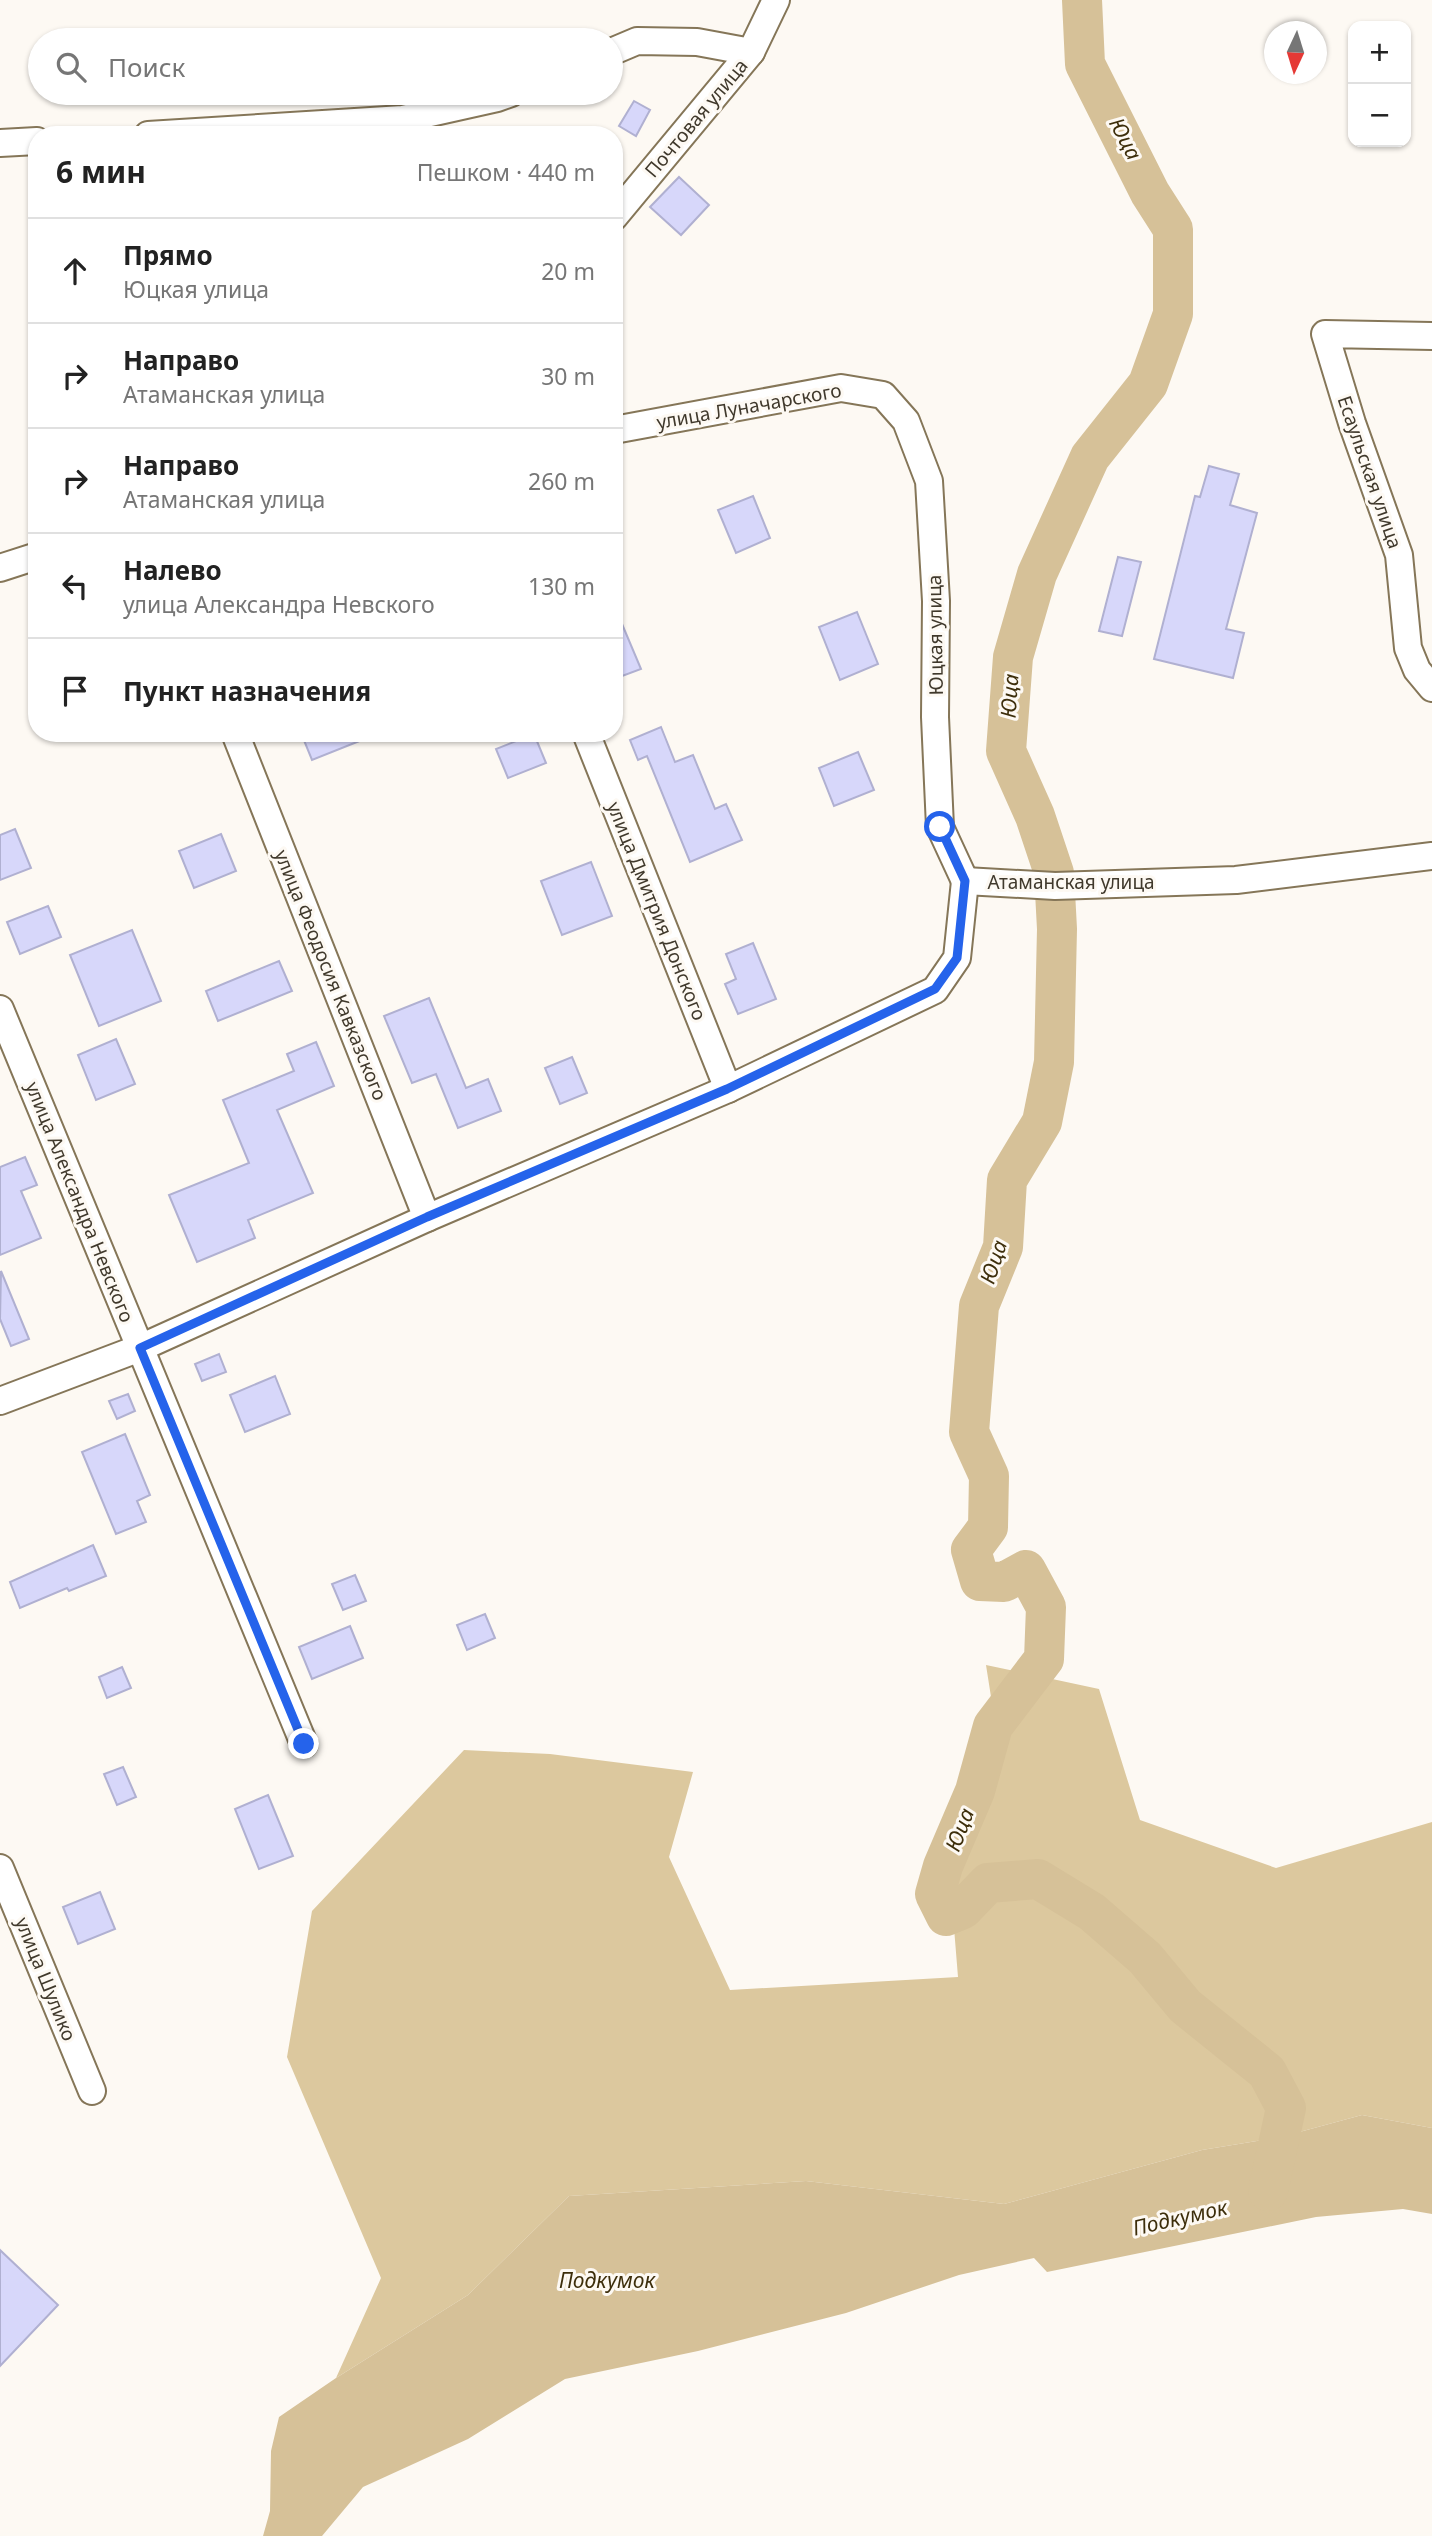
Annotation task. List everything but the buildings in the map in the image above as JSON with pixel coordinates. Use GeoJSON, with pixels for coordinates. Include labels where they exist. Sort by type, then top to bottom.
{"type":"FeatureCollection","features":[{"type":"Feature","properties":{"kind":"street","name":"Почтовая улица"},"geometry":{"type":"LineString","coordinates":[[623,206],[751,52],[776,0]]}},
{"type":"Feature","properties":{"kind":"street"},"geometry":{"type":"LineString","coordinates":[[623,47],[637,41],[697,42],[751,52]]}},
{"type":"Feature","properties":{"kind":"street"},"geometry":{"type":"LineString","coordinates":[[410,126],[476,105]]}},
{"type":"Feature","properties":{"kind":"street"},"geometry":{"type":"LineString","coordinates":[[0,143],[28,141]]}},
{"type":"Feature","properties":{"kind":"street","name":"Есаульская улица"},"geometry":{"type":"LineString","coordinates":[[1432,335],[1325,334],[1352,423],[1399,555],[1408,648],[1417,670],[1432,688]]}},
{"type":"Feature","properties":{"kind":"street","name":"улица Луначарского"},"geometry":{"type":"LineString","coordinates":[[623,428],[841,388],[883,395]]}},
{"type":"Feature","properties":{"kind":"street","name":"Юцкая улица"},"geometry":{"type":"LineString","coordinates":[[883,395],[906,421],[929,481],[936,601],[940,827],[965,881]]}},
{"type":"Feature","properties":{"kind":"street"},"geometry":{"type":"LineString","coordinates":[[0,568],[28,559]]}},
{"type":"Feature","properties":{"kind":"street","name":"улица Феодосия Кавказского"},"geometry":{"type":"LineString","coordinates":[[239,742],[427,1217]]}},
{"type":"Feature","properties":{"kind":"street","name":"улица Дмитрия Донского"},"geometry":{"type":"LineString","coordinates":[[590,742],[727,1089]]}},
{"type":"Feature","properties":{"kind":"street","name":"Атаманская улица"},"geometry":{"type":"LineString","coordinates":[[0,1401],[140,1348],[427,1217],[727,1089],[935,989],[957,958],[965,881],[1055,886],[1236,880],[1432,856]]}},
{"type":"Feature","properties":{"kind":"street","name":"улица Александра Невского"},"geometry":{"type":"LineString","coordinates":[[0,1009],[304,1744]]}},
{"type":"Feature","properties":{"kind":"street","name":"улица Шулико"},"geometry":{"type":"LineString","coordinates":[[0,1868],[92,2091]]}},
{"type":"Feature","properties":{"kind":"shaded area"},"geometry":{"type":"Polygon","coordinates":[[[986,1665],[1099,1689],[1140,1820],[1276,1868],[1432,1822],[1432,2128],[1362,2115],[1281,2137],[1202,2150],[1004,2204],[806,2181],[569,2196],[468,2295],[336,2378],[381,2278],[287,2057],[312,1911],[464,1750],[550,1754],[693,1772],[669,1857],[730,1990],[958,1977],[951,1891],[961,1851],[1002,1767],[986,1665]]]}},
{"type":"Feature","properties":{"kind":"water","name":"Подкумок"},"geometry":{"type":"Polygon","coordinates":[[[1362,2115],[1432,2128],[1432,2214],[1403,2209],[1316,2217],[1047,2272],[1034,2258],[959,2275],[846,2313],[698,2351],[565,2379],[468,2439],[363,2487],[322,2536],[263,2536],[270,2511],[271,2451],[279,2417],[468,2295],[569,2196],[806,2181],[1004,2204],[1202,2150],[1281,2137],[1362,2115]]]}},
{"type":"Feature","properties":{"kind":"waterway","name":"Юца"},"geometry":{"type":"LineString","coordinates":[[1082,0],[1085,64],[1150,193],[1173,229],[1173,314],[1148,384],[1090,457],[1037,574],[1013,657],[1006,751],[1035,816],[1054,873],[1057,929],[1054,1062],[1042,1122],[1007,1180],[1003,1247],[979,1306],[969,1432],[989,1476],[988,1527],[971,1550],[980,1581],[1004,1582],[1026,1570],[1046,1607],[1044,1659],[993,1726],[975,1791],[943,1866],[935,1894],[946,1916],[963,1909],[988,1883],[1038,1879],[1092,1912],[1145,1958],[1185,2006],[1267,2072],[1286,2108],[1268,2191]]}},
{"type":"Feature","properties":{"kind":"route"},"geometry":{"type":"LineString","coordinates":[[304,1744],[140,1348],[427,1217],[727,1089],[935,989],[957,958],[965,881],[940,827]]}}]}
